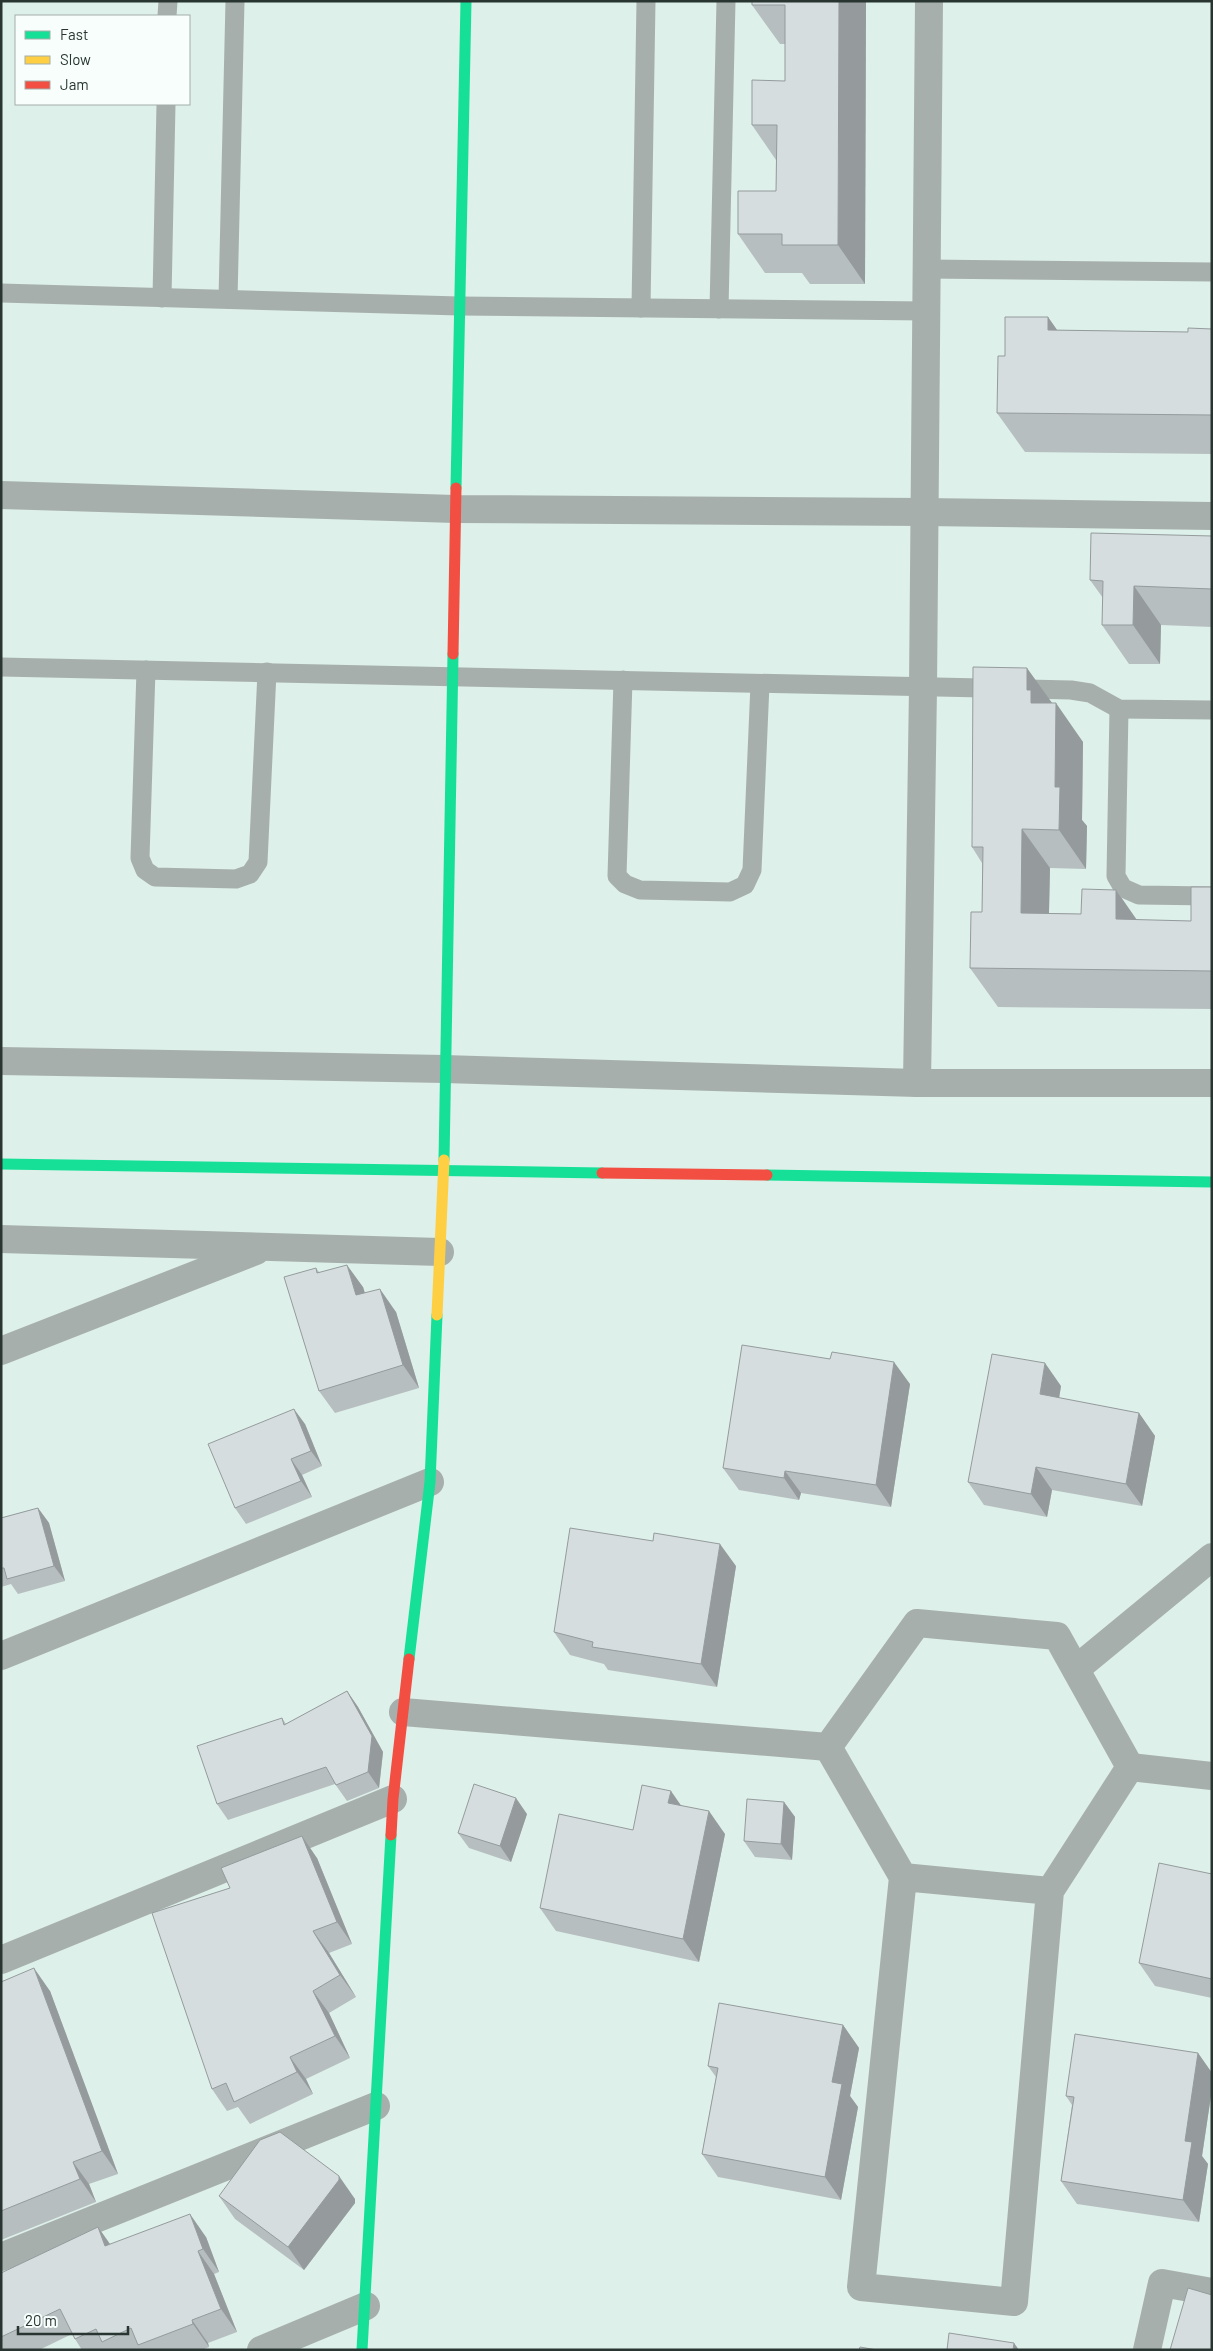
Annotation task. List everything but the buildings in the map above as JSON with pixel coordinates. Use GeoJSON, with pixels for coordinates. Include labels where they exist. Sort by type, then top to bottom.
{"type":"FeatureCollection","features":[{"type":"Feature","properties":{"kind":"street"},"geometry":{"type":"LineString","coordinates":[[362,2350],[366,2306],[393,1799],[430,1482],[444,1170],[444,1068],[454,509],[466,1]]}},
{"type":"Feature","properties":{"kind":"street"},"geometry":{"type":"LineString","coordinates":[[917,1083],[924,688],[924,512],[930,1]]}},
{"type":"Feature","properties":{"kind":"street"},"geometry":{"type":"LineString","coordinates":[[1,495],[454,509],[1212,516]]}},
{"type":"Feature","properties":{"kind":"street"},"geometry":{"type":"LineString","coordinates":[[1,1061],[444,1068],[917,1083],[1212,1082]]}},
{"type":"Feature","properties":{"kind":"street"},"geometry":{"type":"LineString","coordinates":[[1,1164],[1212,1182]]}},
{"type":"Feature","properties":{"kind":"street"},"geometry":{"type":"LineString","coordinates":[[1,1239],[440,1252]]}},
{"type":"Feature","properties":{"kind":"street"},"geometry":{"type":"LineString","coordinates":[[1,1351],[268,1246]]}},
{"type":"Feature","properties":{"kind":"street"},"geometry":{"type":"LineString","coordinates":[[1,1656],[430,1482]]}},
{"type":"Feature","properties":{"kind":"street"},"geometry":{"type":"LineString","coordinates":[[1076,1669],[1212,1557]]}},
{"type":"Feature","properties":{"kind":"street"},"geometry":{"type":"LineString","coordinates":[[828,1747],[916,1623],[1057,1636],[1130,1767]]}},
{"type":"Feature","properties":{"kind":"street"},"geometry":{"type":"LineString","coordinates":[[403,1712],[828,1747]]}},
{"type":"Feature","properties":{"kind":"street"},"geometry":{"type":"LineString","coordinates":[[828,1747],[903,1877],[861,2287],[1014,2302],[1050,1891],[1130,1767]]}},
{"type":"Feature","properties":{"kind":"street"},"geometry":{"type":"LineString","coordinates":[[1130,1767],[1212,1776]]}},
{"type":"Feature","properties":{"kind":"street"},"geometry":{"type":"LineString","coordinates":[[1,1960],[393,1799]]}},
{"type":"Feature","properties":{"kind":"street"},"geometry":{"type":"LineString","coordinates":[[903,1877],[1050,1891]]}},
{"type":"Feature","properties":{"kind":"street"},"geometry":{"type":"LineString","coordinates":[[1,2257],[376,2106]]}},
{"type":"Feature","properties":{"kind":"street"},"geometry":{"type":"LineString","coordinates":[[1147,2350],[1162,2283],[1212,2292]]}},
{"type":"Feature","properties":{"kind":"street"},"geometry":{"type":"LineString","coordinates":[[262,2350],[366,2306]]}},
{"type":"Feature","properties":{"kind":"lane"},"geometry":{"type":"LineString","coordinates":[[167,15],[168,1]]}},
{"type":"Feature","properties":{"kind":"lane"},"geometry":{"type":"LineString","coordinates":[[228,299],[235,1]]}},
{"type":"Feature","properties":{"kind":"lane"},"geometry":{"type":"LineString","coordinates":[[641,308],[646,1]]}},
{"type":"Feature","properties":{"kind":"lane"},"geometry":{"type":"LineString","coordinates":[[719,309],[726,1]]}},
{"type":"Feature","properties":{"kind":"lane"},"geometry":{"type":"LineString","coordinates":[[162,298],[166,105]]}},
{"type":"Feature","properties":{"kind":"lane"},"geometry":{"type":"LineString","coordinates":[[927,268],[1212,272]]}},
{"type":"Feature","properties":{"kind":"lane"},"geometry":{"type":"LineString","coordinates":[[1,293],[459,306],[926,311]]}},
{"type":"Feature","properties":{"kind":"lane"},"geometry":{"type":"LineString","coordinates":[[1,667],[1072,690],[1090,693],[1119,709],[1212,710]]}},
{"type":"Feature","properties":{"kind":"lane"},"geometry":{"type":"LineString","coordinates":[[146,670],[140,858],[145,870],[155,877],[236,879],[250,874],[258,862],[267,672]]}},
{"type":"Feature","properties":{"kind":"lane"},"geometry":{"type":"LineString","coordinates":[[623,680],[617,876],[625,884],[640,890],[730,892],[745,885],[752,870],[760,684]]}},
{"type":"Feature","properties":{"kind":"lane"},"geometry":{"type":"LineString","coordinates":[[1119,709],[1116,876],[1123,888],[1139,895],[1212,896]]}},
{"type":"Feature","properties":{"kind":"traffic: fast"},"geometry":{"type":"LineString","coordinates":[[456,488],[466,1]]}},
{"type":"Feature","properties":{"kind":"traffic: fast"},"geometry":{"type":"LineString","coordinates":[[444,1160],[453,654]]}},
{"type":"Feature","properties":{"kind":"traffic: fast"},"geometry":{"type":"LineString","coordinates":[[1,1164],[602,1173]]}},
{"type":"Feature","properties":{"kind":"traffic: fast"},"geometry":{"type":"LineString","coordinates":[[767,1175],[1212,1182]]}},
{"type":"Feature","properties":{"kind":"traffic: fast"},"geometry":{"type":"LineString","coordinates":[[409,1659],[430,1482],[437,1315]]}},
{"type":"Feature","properties":{"kind":"traffic: fast"},"geometry":{"type":"LineString","coordinates":[[362,2350],[391,1835]]}},
{"type":"Feature","properties":{"kind":"traffic: slow"},"geometry":{"type":"LineString","coordinates":[[437,1315],[444,1160]]}},
{"type":"Feature","properties":{"kind":"traffic: jam"},"geometry":{"type":"LineString","coordinates":[[453,654],[456,488]]}},
{"type":"Feature","properties":{"kind":"traffic: jam"},"geometry":{"type":"LineString","coordinates":[[602,1173],[767,1175]]}},
{"type":"Feature","properties":{"kind":"traffic: jam"},"geometry":{"type":"LineString","coordinates":[[391,1835],[393,1799],[409,1659]]}}]}
